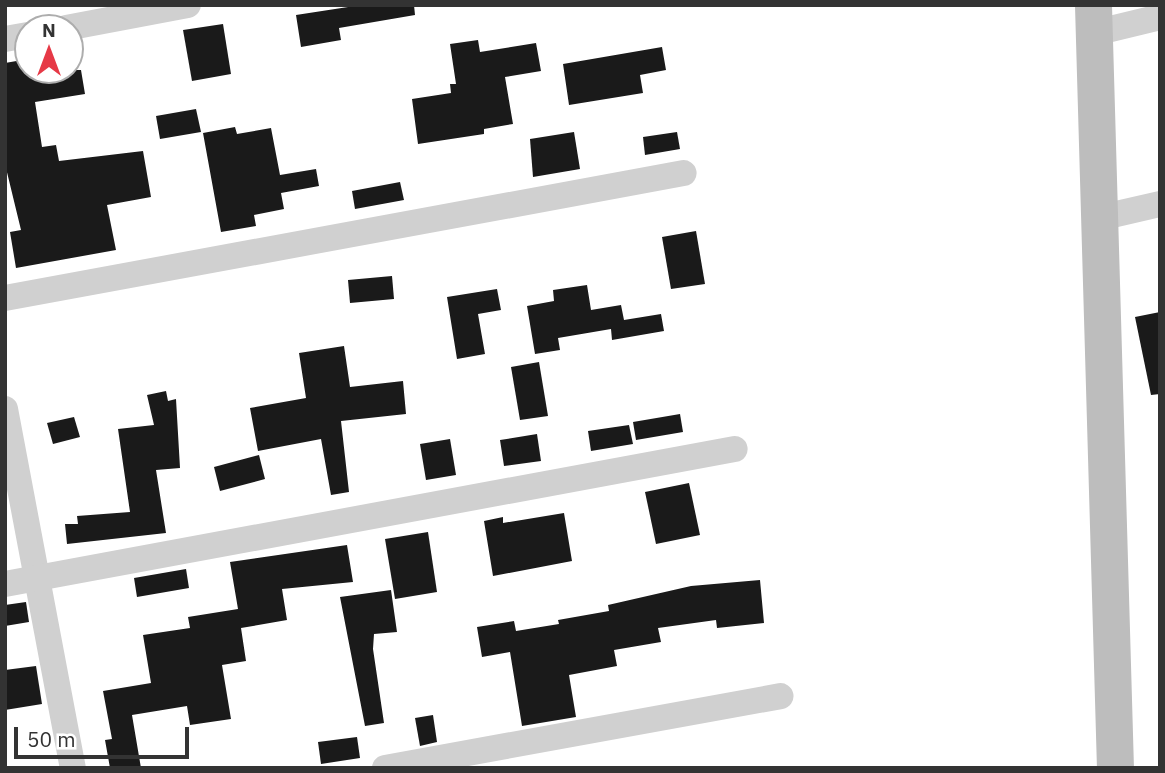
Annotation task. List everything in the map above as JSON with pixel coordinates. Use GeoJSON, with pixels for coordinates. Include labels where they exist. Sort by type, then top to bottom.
{"type":"FeatureCollection","features":[{"type":"Feature","properties":{"kind":"street"},"geometry":{"type":"LineString","coordinates":[[84,25],[188,5]]}},
{"type":"Feature","properties":{"kind":"street"},"geometry":{"type":"LineString","coordinates":[[1115,768],[1093,19],[1160,17]]}},
{"type":"Feature","properties":{"kind":"street"},"geometry":{"type":"LineString","coordinates":[[5,298],[684,173]]}},
{"type":"Feature","properties":{"kind":"street"},"geometry":{"type":"LineString","coordinates":[[1099,218],[1160,204]]}},
{"type":"Feature","properties":{"kind":"street"},"geometry":{"type":"LineString","coordinates":[[5,409],[73,768]]}},
{"type":"Feature","properties":{"kind":"street"},"geometry":{"type":"LineString","coordinates":[[5,584],[735,449]]}},
{"type":"Feature","properties":{"kind":"street"},"geometry":{"type":"LineString","coordinates":[[385,768],[780,696]]}},
{"type":"Feature","properties":{"kind":"building"},"geometry":{"type":"Polygon","coordinates":[[[361,5],[414,5],[415,15],[339,28],[341,40],[301,47],[296,15],[361,5]]]}},
{"type":"Feature","properties":{"kind":"building"},"geometry":{"type":"Polygon","coordinates":[[[223,24],[231,74],[192,81],[183,30],[223,24]]]}},
{"type":"Feature","properties":{"kind":"building"},"geometry":{"type":"Polygon","coordinates":[[[478,40],[480,52],[536,43],[541,71],[505,77],[513,124],[484,129],[484,134],[418,144],[412,99],[451,93],[450,84],[456,84],[450,44],[478,40]]]}},
{"type":"Feature","properties":{"kind":"building"},"geometry":{"type":"Polygon","coordinates":[[[662,47],[666,70],[640,75],[643,93],[569,105],[563,64],[662,47]]]}},
{"type":"Feature","properties":{"kind":"building"},"geometry":{"type":"Polygon","coordinates":[[[14,61],[14,84],[83,84],[85,94],[35,102],[42,147],[56,145],[59,161],[143,151],[151,197],[107,205],[116,250],[16,268],[10,232],[21,230],[5,164],[5,63],[14,61]]]}},
{"type":"Feature","properties":{"kind":"building"},"geometry":{"type":"Polygon","coordinates":[[[196,109],[201,132],[160,139],[156,116],[196,109]]]}},
{"type":"Feature","properties":{"kind":"building"},"geometry":{"type":"Polygon","coordinates":[[[235,127],[237,134],[271,128],[280,175],[316,169],[319,186],[281,193],[284,209],[254,215],[256,226],[221,232],[203,133],[235,127]]]}},
{"type":"Feature","properties":{"kind":"building"},"geometry":{"type":"Polygon","coordinates":[[[574,132],[580,169],[533,177],[530,139],[574,132]]]}},
{"type":"Feature","properties":{"kind":"building"},"geometry":{"type":"Polygon","coordinates":[[[677,132],[680,149],[645,155],[643,137],[677,132]]]}},
{"type":"Feature","properties":{"kind":"building"},"geometry":{"type":"Polygon","coordinates":[[[400,182],[404,200],[355,209],[352,191],[400,182]]]}},
{"type":"Feature","properties":{"kind":"building"},"geometry":{"type":"Polygon","coordinates":[[[696,231],[705,284],[671,289],[662,237],[696,231]]]}},
{"type":"Feature","properties":{"kind":"building"},"geometry":{"type":"Polygon","coordinates":[[[392,276],[394,299],[350,303],[348,280],[392,276]]]}},
{"type":"Feature","properties":{"kind":"building"},"geometry":{"type":"Polygon","coordinates":[[[587,285],[591,310],[621,305],[624,320],[661,314],[664,331],[612,340],[611,329],[558,338],[560,350],[535,354],[527,306],[554,301],[553,290],[587,285]]]}},
{"type":"Feature","properties":{"kind":"building"},"geometry":{"type":"Polygon","coordinates":[[[497,289],[501,310],[478,314],[485,354],[457,359],[447,297],[497,289]]]}},
{"type":"Feature","properties":{"kind":"building"},"geometry":{"type":"Polygon","coordinates":[[[1160,312],[1160,394],[1151,395],[1135,317],[1160,312]]]}},
{"type":"Feature","properties":{"kind":"building"},"geometry":{"type":"Polygon","coordinates":[[[344,346],[350,387],[403,381],[406,414],[341,421],[349,492],[331,495],[321,439],[258,451],[250,408],[306,398],[299,353],[344,346]]]}},
{"type":"Feature","properties":{"kind":"building"},"geometry":{"type":"Polygon","coordinates":[[[539,362],[548,416],[520,420],[511,367],[539,362]]]}},
{"type":"Feature","properties":{"kind":"building"},"geometry":{"type":"Polygon","coordinates":[[[166,391],[168,401],[176,399],[180,468],[156,470],[166,533],[67,544],[65,524],[78,524],[77,516],[130,512],[118,429],[154,425],[147,395],[166,391]]]}},
{"type":"Feature","properties":{"kind":"building"},"geometry":{"type":"Polygon","coordinates":[[[680,414],[683,432],[636,440],[633,422],[680,414]]]}},
{"type":"Feature","properties":{"kind":"building"},"geometry":{"type":"Polygon","coordinates":[[[74,417],[80,437],[53,444],[47,423],[74,417]]]}},
{"type":"Feature","properties":{"kind":"building"},"geometry":{"type":"Polygon","coordinates":[[[629,425],[633,444],[591,451],[588,431],[629,425]]]}},
{"type":"Feature","properties":{"kind":"building"},"geometry":{"type":"Polygon","coordinates":[[[537,434],[541,461],[504,466],[500,440],[537,434]]]}},
{"type":"Feature","properties":{"kind":"building"},"geometry":{"type":"Polygon","coordinates":[[[450,439],[456,475],[426,480],[420,444],[450,439]]]}},
{"type":"Feature","properties":{"kind":"building"},"geometry":{"type":"Polygon","coordinates":[[[259,455],[265,479],[220,491],[214,467],[259,455]]]}},
{"type":"Feature","properties":{"kind":"building"},"geometry":{"type":"Polygon","coordinates":[[[689,483],[700,535],[656,544],[645,492],[689,483]]]}},
{"type":"Feature","properties":{"kind":"building"},"geometry":{"type":"Polygon","coordinates":[[[564,513],[572,561],[493,576],[484,521],[503,517],[503,523],[564,513]]]}},
{"type":"Feature","properties":{"kind":"building"},"geometry":{"type":"Polygon","coordinates":[[[428,532],[437,592],[395,599],[385,539],[428,532]]]}},
{"type":"Feature","properties":{"kind":"building"},"geometry":{"type":"Polygon","coordinates":[[[347,545],[353,582],[282,589],[287,620],[241,628],[246,661],[222,665],[231,719],[190,725],[187,706],[132,715],[141,768],[110,768],[105,740],[112,739],[103,691],[151,683],[143,635],[190,628],[188,617],[238,609],[230,562],[347,545]]]}},
{"type":"Feature","properties":{"kind":"building"},"geometry":{"type":"Polygon","coordinates":[[[186,569],[189,588],[137,597],[134,578],[186,569]]]}},
{"type":"Feature","properties":{"kind":"building"},"geometry":{"type":"Polygon","coordinates":[[[760,580],[764,623],[717,628],[716,620],[658,628],[661,642],[614,650],[617,666],[569,675],[576,717],[522,726],[510,652],[482,657],[477,627],[514,621],[516,631],[559,624],[558,620],[609,611],[608,605],[691,586],[760,580]]]}},
{"type":"Feature","properties":{"kind":"building"},"geometry":{"type":"Polygon","coordinates":[[[391,590],[397,632],[374,634],[373,649],[384,723],[365,726],[340,597],[391,590]]]}},
{"type":"Feature","properties":{"kind":"building"},"geometry":{"type":"Polygon","coordinates":[[[26,602],[29,622],[5,626],[5,605],[26,602]]]}},
{"type":"Feature","properties":{"kind":"building"},"geometry":{"type":"Polygon","coordinates":[[[36,666],[42,704],[5,710],[5,670],[36,666]]]}},
{"type":"Feature","properties":{"kind":"building"},"geometry":{"type":"Polygon","coordinates":[[[433,715],[437,742],[420,746],[415,718],[433,715]]]}},
{"type":"Feature","properties":{"kind":"building"},"geometry":{"type":"Polygon","coordinates":[[[357,737],[360,758],[321,764],[318,742],[357,737]]]}}]}
